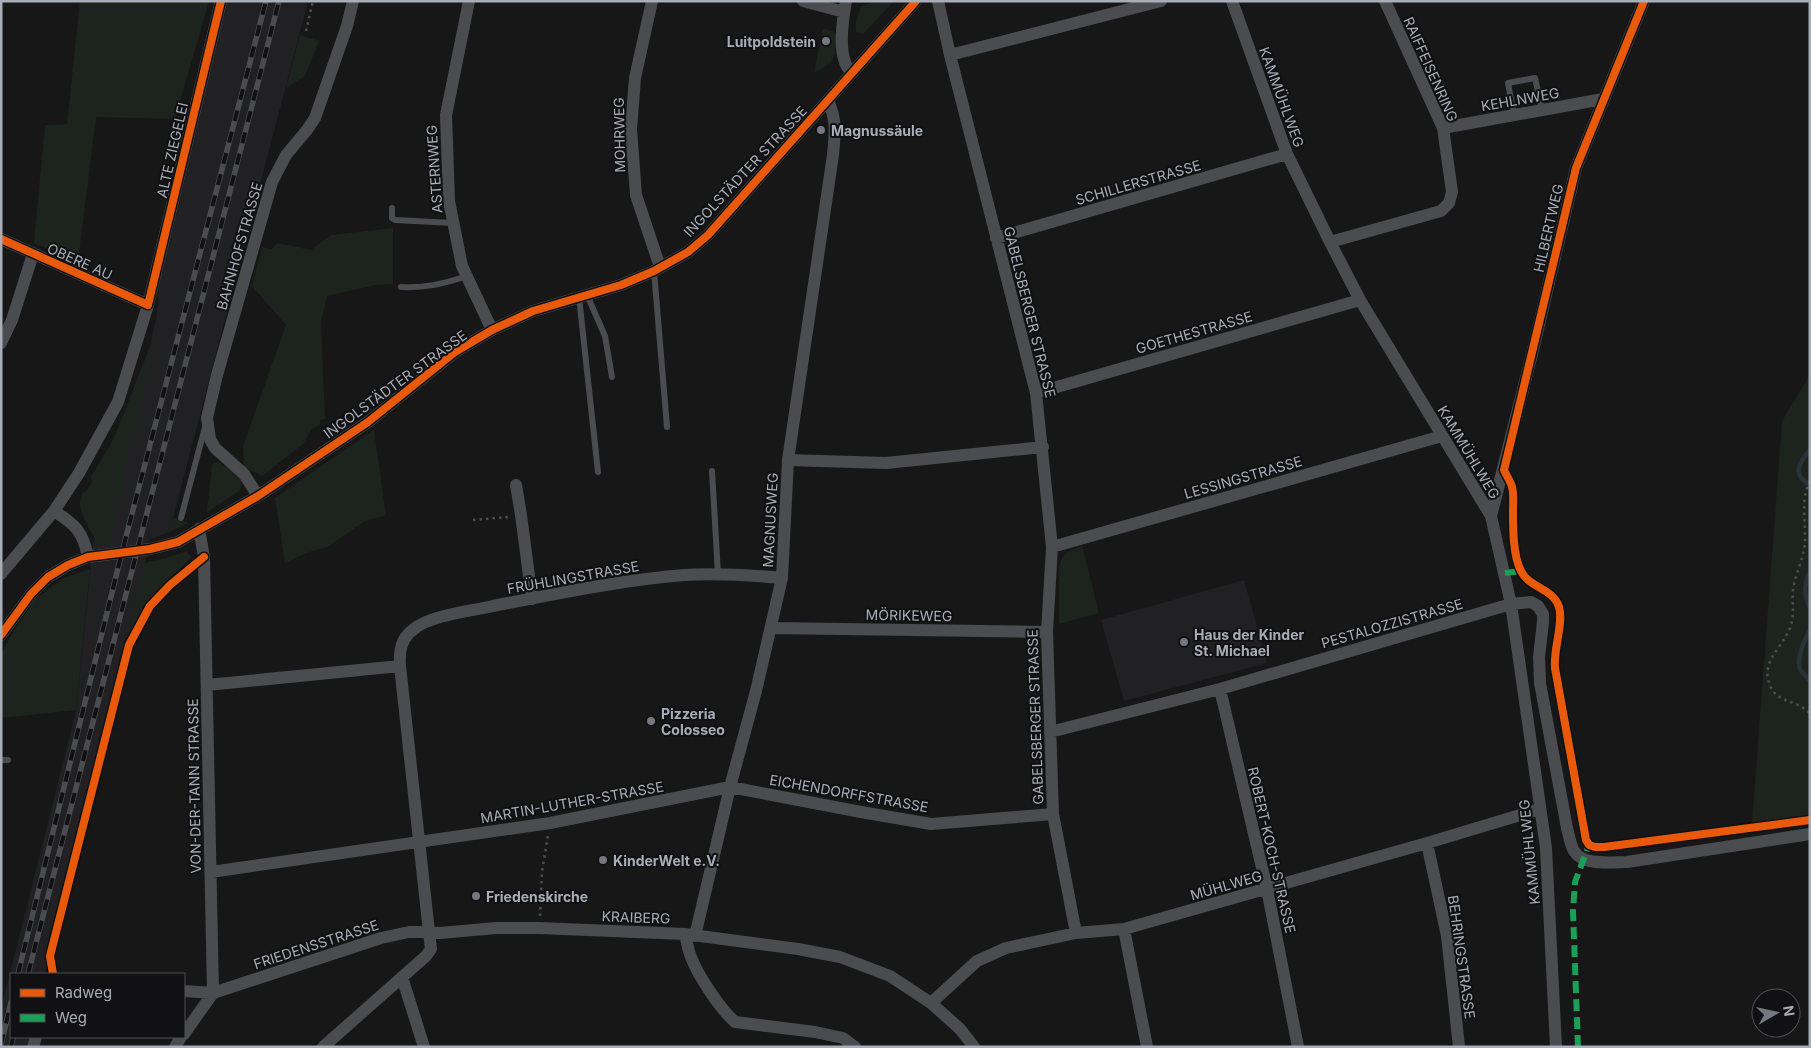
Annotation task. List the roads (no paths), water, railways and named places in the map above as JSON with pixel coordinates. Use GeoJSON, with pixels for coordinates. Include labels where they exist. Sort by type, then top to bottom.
{"type":"FeatureCollection","features":[{"type":"Feature","properties":{"kind":"street","name":"ALTE ZIEGELEI"},"geometry":{"type":"LineString","coordinates":[[1,574],[54,511],[79,473],[118,402],[148,304],[221,1]]}},
{"type":"Feature","properties":{"kind":"street","name":"BAHNHOFSTRASSE"},"geometry":{"type":"LineString","coordinates":[[258,496],[244,474],[215,448],[210,439],[207,418],[217,375],[272,182],[286,155],[315,118],[347,26],[353,1]]}},
{"type":"Feature","properties":{"kind":"street","name":"ASTERNWEG"},"geometry":{"type":"LineString","coordinates":[[468,1],[446,115],[449,201],[462,266],[492,330]]}},
{"type":"Feature","properties":{"kind":"street","name":"MOHRWEG"},"geometry":{"type":"LineString","coordinates":[[652,1],[635,78],[631,129],[636,195],[657,269]]}},
{"type":"Feature","properties":{"kind":"street"},"geometry":{"type":"LineString","coordinates":[[803,1],[845,7],[842,49],[845,62],[851,72]]}},
{"type":"Feature","properties":{"kind":"street","name":"INGOLSTÄDTER STRASSE"},"geometry":{"type":"LineString","coordinates":[[1,635],[31,594],[48,577],[68,565],[88,557],[158,548],[178,542],[258,496],[368,422],[456,352],[492,330],[533,311],[621,285],[657,269],[688,252],[708,235],[916,1]]}},
{"type":"Feature","properties":{"kind":"street","name":"GABELSBERGER STRASSE"},"geometry":{"type":"LineString","coordinates":[[938,1],[950,56],[1036,393],[1052,548],[1047,632],[1053,814],[1076,933]]}},
{"type":"Feature","properties":{"kind":"street"},"geometry":{"type":"LineString","coordinates":[[950,56],[1161,1]]}},
{"type":"Feature","properties":{"kind":"street","name":"KAMMÜHLWEG"},"geometry":{"type":"LineString","coordinates":[[1232,1],[1287,154],[1330,242],[1360,300],[1491,516],[1512,604],[1546,848],[1556,1047]]}},
{"type":"Feature","properties":{"kind":"street","name":"RAIFFEISENRING"},"geometry":{"type":"LineString","coordinates":[[1330,242],[1441,211],[1449,203],[1452,192],[1443,128],[1385,1]]}},
{"type":"Feature","properties":{"kind":"street","name":"HILBERTWEG"},"geometry":{"type":"LineString","coordinates":[[1491,516],[1576,168],[1644,1]]}},
{"type":"Feature","properties":{"kind":"street","name":"KEHLNWEG"},"geometry":{"type":"LineString","coordinates":[[1443,128],[1603,99]]}},
{"type":"Feature","properties":{"kind":"street","name":"MAGNUSWEG"},"geometry":{"type":"LineString","coordinates":[[690,935],[756,691],[782,578],[788,460],[836,124],[828,100]]}},
{"type":"Feature","properties":{"kind":"street","name":"SCHILLERSTRASSE"},"geometry":{"type":"LineString","coordinates":[[996,238],[1287,154]]}},
{"type":"Feature","properties":{"kind":"street","name":"OBERE AU"},"geometry":{"type":"LineString","coordinates":[[1,239],[148,304]]}},
{"type":"Feature","properties":{"kind":"street"},"geometry":{"type":"LineString","coordinates":[[1,343],[12,320],[33,254]]}},
{"type":"Feature","properties":{"kind":"street","name":"GOETHESTRASSE"},"geometry":{"type":"LineString","coordinates":[[1036,393],[1360,300]]}},
{"type":"Feature","properties":{"kind":"street","name":"LESSINGSTRASSE"},"geometry":{"type":"LineString","coordinates":[[1052,548],[1442,436]]}},
{"type":"Feature","properties":{"kind":"street"},"geometry":{"type":"LineString","coordinates":[[788,460],[886,463],[1043,447]]}},
{"type":"Feature","properties":{"kind":"street"},"geometry":{"type":"LineString","coordinates":[[516,485],[522,515],[532,598]]}},
{"type":"Feature","properties":{"kind":"street"},"geometry":{"type":"LineString","coordinates":[[54,511],[70,521],[84,539],[88,557]]}},
{"type":"Feature","properties":{"kind":"street","name":"VON-DER-TANN STRASSE"},"geometry":{"type":"LineString","coordinates":[[199,529],[204,558],[213,993]]}},
{"type":"Feature","properties":{"kind":"street","name":"FRÜHLINGSTRASSE"},"geometry":{"type":"LineString","coordinates":[[419,843],[400,666],[400,650],[405,638],[413,629],[425,622],[452,615],[532,598],[632,582],[684,575],[718,574],[782,578]]}},
{"type":"Feature","properties":{"kind":"street","name":"PESTALOZZISTRASSE"},"geometry":{"type":"LineString","coordinates":[[1050,732],[1220,689],[1512,604],[1531,602],[1538,606],[1543,614],[1539,657],[1540,683],[1567,828],[1571,844],[1579,856],[1583,859],[1606,862],[1626,862],[1810,834]]}},
{"type":"Feature","properties":{"kind":"street","name":"MÖRIKEWEG"},"geometry":{"type":"LineString","coordinates":[[771,628],[1047,632]]}},
{"type":"Feature","properties":{"kind":"street"},"geometry":{"type":"LineString","coordinates":[[207,685],[400,666]]}},
{"type":"Feature","properties":{"kind":"street","name":"ROBERT-KOCH-STRASSE"},"geometry":{"type":"LineString","coordinates":[[1220,689],[1267,889],[1298,1047]]}},
{"type":"Feature","properties":{"kind":"street","name":"EICHENDORFFSTRASSE"},"geometry":{"type":"LineString","coordinates":[[730,787],[931,824],[1053,814]]}},
{"type":"Feature","properties":{"kind":"street","name":"MARTIN-LUTHER-STRASSE"},"geometry":{"type":"LineString","coordinates":[[211,872],[550,823],[730,787]]}},
{"type":"Feature","properties":{"kind":"street","name":"MÜHLWEG"},"geometry":{"type":"LineString","coordinates":[[931,1003],[977,961],[1006,948],[1076,933],[1124,929],[1540,809]]}},
{"type":"Feature","properties":{"kind":"street"},"geometry":{"type":"LineString","coordinates":[[325,1046],[432,949],[419,843]]}},
{"type":"Feature","properties":{"kind":"street","name":"BEHRINGSTRASSE"},"geometry":{"type":"LineString","coordinates":[[1427,843],[1447,936],[1459,1047]]}},
{"type":"Feature","properties":{"kind":"street","name":"KRAIBERG"},"geometry":{"type":"LineString","coordinates":[[429,932],[440,933],[496,928],[539,928],[690,935],[798,949],[840,957],[890,976],[931,1003],[960,1029],[974,1047]]}},
{"type":"Feature","properties":{"kind":"street"},"geometry":{"type":"LineString","coordinates":[[1124,929],[1147,1047]]}},
{"type":"Feature","properties":{"kind":"street","name":"FRIEDENSSTRASSE"},"geometry":{"type":"LineString","coordinates":[[213,993],[381,938],[409,932],[429,932]]}},
{"type":"Feature","properties":{"kind":"street"},"geometry":{"type":"LineString","coordinates":[[690,935],[690,956],[695,967],[727,1015],[735,1022],[815,1032],[843,1038],[855,1047]]}},
{"type":"Feature","properties":{"kind":"street"},"geometry":{"type":"LineString","coordinates":[[402,977],[424,1047]]}},
{"type":"Feature","properties":{"kind":"street"},"geometry":{"type":"LineString","coordinates":[[185,991],[213,993]]}},
{"type":"Feature","properties":{"kind":"street"},"geometry":{"type":"LineString","coordinates":[[185,1033],[213,993]]}},
{"type":"Feature","properties":{"kind":"lane"},"geometry":{"type":"LineString","coordinates":[[1514,115],[1508,83],[1535,78],[1542,110]]}},
{"type":"Feature","properties":{"kind":"lane"},"geometry":{"type":"LineString","coordinates":[[392,208],[392,218],[395,220],[454,223]]}},
{"type":"Feature","properties":{"kind":"lane"},"geometry":{"type":"LineString","coordinates":[[657,269],[667,427]]}},
{"type":"Feature","properties":{"kind":"lane"},"geometry":{"type":"LineString","coordinates":[[401,287],[422,288],[444,284],[467,276]]}},
{"type":"Feature","properties":{"kind":"lane"},"geometry":{"type":"LineString","coordinates":[[583,296],[605,336],[612,377]]}},
{"type":"Feature","properties":{"kind":"lane"},"geometry":{"type":"LineString","coordinates":[[583,296],[598,472]]}},
{"type":"Feature","properties":{"kind":"lane"},"geometry":{"type":"LineString","coordinates":[[181,518],[207,418]]}},
{"type":"Feature","properties":{"kind":"lane"},"geometry":{"type":"LineString","coordinates":[[712,470],[718,574]]}},
{"type":"Feature","properties":{"kind":"waterway"},"geometry":{"type":"LineString","coordinates":[[1810,450],[1799,468],[1800,477],[1810,485]]}},
{"type":"Feature","properties":{"kind":"waterway"},"geometry":{"type":"LineString","coordinates":[[1810,572],[1805,590],[1810,608]]}},
{"type":"Feature","properties":{"kind":"waterway"},"geometry":{"type":"LineString","coordinates":[[1810,630],[1803,644],[1799,659],[1800,669],[1810,681]]}},
{"type":"Feature","properties":{"kind":"railway"},"geometry":{"type":"LineString","coordinates":[[18,973],[122,552],[266,1]]}},
{"type":"Feature","properties":{"kind":"railway"},"geometry":{"type":"LineString","coordinates":[[28,973],[279,1]]}},
{"type":"Feature","properties":{"kind":"railway"},"geometry":{"type":"LineString","coordinates":[[1,1045],[10,1006]]}},
{"type":"Feature","properties":{"kind":"railway"},"geometry":{"type":"LineString","coordinates":[[11,1047],[13,1038]]}},
{"type":"Feature","properties":{"kind":"place","name":"Luitpoldstein"},"geometry":{"type":"Point","coordinates":[826,41]}},
{"type":"Feature","properties":{"kind":"place","name":"Magnussäule"},"geometry":{"type":"Point","coordinates":[821,130]}},
{"type":"Feature","properties":{"kind":"place","name":"Haus der Kinder St. Michael"},"geometry":{"type":"Point","coordinates":[1184,642]}},
{"type":"Feature","properties":{"kind":"place","name":"Pizzeria Colosseo"},"geometry":{"type":"Point","coordinates":[651,721]}},
{"type":"Feature","properties":{"kind":"place","name":"KinderWelt e.V."},"geometry":{"type":"Point","coordinates":[603,860]}},
{"type":"Feature","properties":{"kind":"place","name":"Friedenskirche"},"geometry":{"type":"Point","coordinates":[476,896]}}]}
